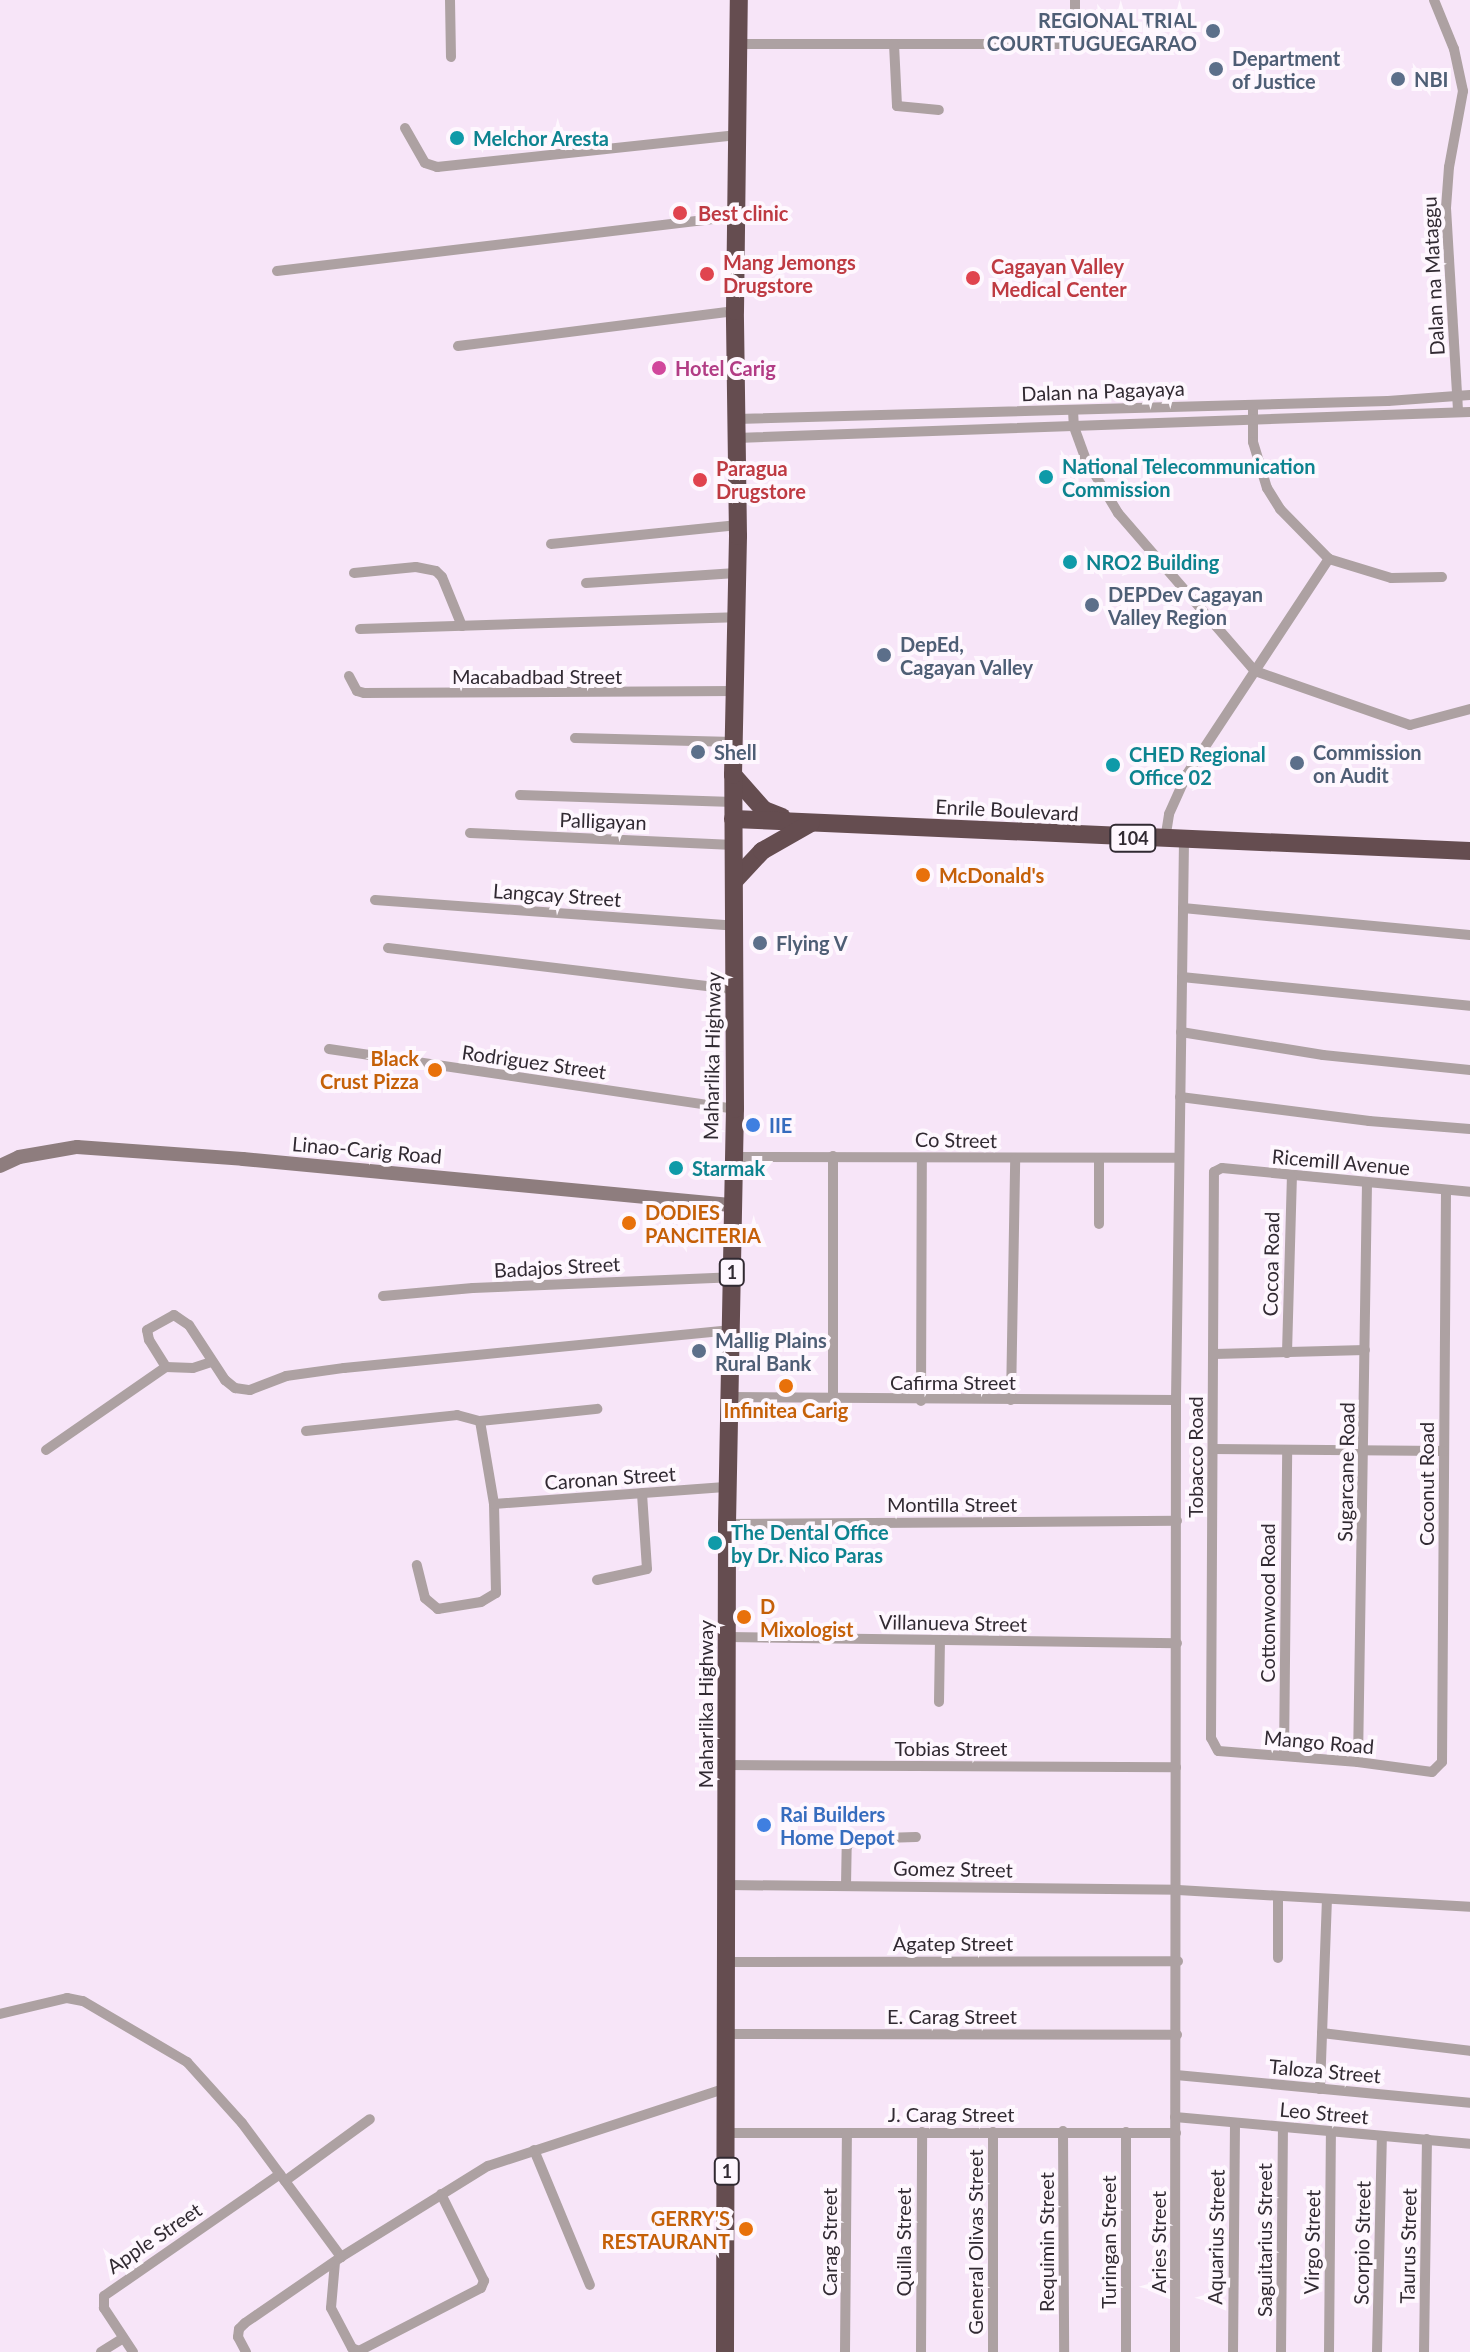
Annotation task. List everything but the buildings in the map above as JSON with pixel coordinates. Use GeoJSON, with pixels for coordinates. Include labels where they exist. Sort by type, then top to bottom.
{"type":"FeatureCollection","features":[{"type":"Feature","properties":{"kind":"highway","name":"Maharlika Highway"},"geometry":{"type":"LineString","coordinates":[[725,2352],[727,1524],[735,1109],[733,775],[738,525],[735,311],[739,0]]}},
{"type":"Feature","properties":{"kind":"highway"},"geometry":{"type":"LineString","coordinates":[[733,775],[764,810],[805,821]]}},
{"type":"Feature","properties":{"kind":"highway","name":"Enrile Boulevard"},"geometry":{"type":"LineString","coordinates":[[733,810],[805,821],[1165,840],[1470,851]]}},
{"type":"Feature","properties":{"kind":"highway"},"geometry":{"type":"LineString","coordinates":[[734,881],[762,851],[805,821]]}},
{"type":"Feature","properties":{"kind":"main road","name":"Linao-Carig Road"},"geometry":{"type":"LineString","coordinates":[[0,1166],[19,1157],[77,1147],[243,1159],[733,1205]]}},
{"type":"Feature","properties":{"kind":"street"},"geometry":{"type":"LineString","coordinates":[[450,0],[451,57]]}},
{"type":"Feature","properties":{"kind":"street"},"geometry":{"type":"LineString","coordinates":[[739,44],[1069,43],[1075,35],[1075,0]]}},
{"type":"Feature","properties":{"kind":"street","name":"Dalan na Mataggu"},"geometry":{"type":"LineString","coordinates":[[1434,0],[1460,70],[1466,107],[1449,167],[1446,208],[1458,412]]}},
{"type":"Feature","properties":{"kind":"street"},"geometry":{"type":"LineString","coordinates":[[894,44],[897,106],[939,110]]}},
{"type":"Feature","properties":{"kind":"street"},"geometry":{"type":"LineString","coordinates":[[405,128],[425,163],[437,167],[737,135]]}},
{"type":"Feature","properties":{"kind":"street"},"geometry":{"type":"LineString","coordinates":[[277,271],[736,216]]}},
{"type":"Feature","properties":{"kind":"street"},"geometry":{"type":"LineString","coordinates":[[458,346],[735,311]]}},
{"type":"Feature","properties":{"kind":"street","name":"Dalan na Pagayaya"},"geometry":{"type":"LineString","coordinates":[[737,419],[1253,405],[1470,395]]}},
{"type":"Feature","properties":{"kind":"street"},"geometry":{"type":"LineString","coordinates":[[1253,405],[1251,421],[1258,466],[1267,488],[1280,509],[1329,559],[1382,577],[1442,577]]}},
{"type":"Feature","properties":{"kind":"street"},"geometry":{"type":"LineString","coordinates":[[1073,410],[1074,427],[1085,458],[1118,513],[1255,671],[1410,725],[1470,709]]}},
{"type":"Feature","properties":{"kind":"street","name":"Dalan na Pagayaya"},"geometry":{"type":"LineString","coordinates":[[737,438],[1470,412]]}},
{"type":"Feature","properties":{"kind":"street"},"geometry":{"type":"LineString","coordinates":[[551,544],[738,525]]}},
{"type":"Feature","properties":{"kind":"street"},"geometry":{"type":"LineString","coordinates":[[1165,840],[1169,814],[1187,774],[1329,559]]}},
{"type":"Feature","properties":{"kind":"street"},"geometry":{"type":"LineString","coordinates":[[354,573],[416,567],[436,571],[442,577],[462,626]]}},
{"type":"Feature","properties":{"kind":"street"},"geometry":{"type":"LineString","coordinates":[[586,583],[736,573]]}},
{"type":"Feature","properties":{"kind":"street"},"geometry":{"type":"LineString","coordinates":[[360,629],[735,617]]}},
{"type":"Feature","properties":{"kind":"street","name":"Macabadbad Street"},"geometry":{"type":"LineString","coordinates":[[349,676],[357,691],[389,694],[735,691]]}},
{"type":"Feature","properties":{"kind":"street"},"geometry":{"type":"LineString","coordinates":[[575,738],[734,742]]}},
{"type":"Feature","properties":{"kind":"street"},"geometry":{"type":"LineString","coordinates":[[520,795],[733,810]]}},
{"type":"Feature","properties":{"kind":"street","name":"Palligayan"},"geometry":{"type":"LineString","coordinates":[[470,833],[734,845]]}},
{"type":"Feature","properties":{"kind":"street","name":"Aries Street"},"geometry":{"type":"LineString","coordinates":[[1175,2352],[1178,1961],[1176,1400],[1184,840]]}},
{"type":"Feature","properties":{"kind":"street","name":"Langcay Street"},"geometry":{"type":"LineString","coordinates":[[375,900],[735,926]]}},
{"type":"Feature","properties":{"kind":"street"},"geometry":{"type":"LineString","coordinates":[[1183,908],[1470,935]]}},
{"type":"Feature","properties":{"kind":"street"},"geometry":{"type":"LineString","coordinates":[[388,948],[734,989]]}},
{"type":"Feature","properties":{"kind":"street"},"geometry":{"type":"LineString","coordinates":[[1182,977],[1470,1006]]}},
{"type":"Feature","properties":{"kind":"street"},"geometry":{"type":"LineString","coordinates":[[1181,1032],[1323,1055],[1470,1070]]}},
{"type":"Feature","properties":{"kind":"street","name":"Rodriguez Street"},"geometry":{"type":"LineString","coordinates":[[329,1049],[735,1109]]}},
{"type":"Feature","properties":{"kind":"street"},"geometry":{"type":"LineString","coordinates":[[1180,1097],[1369,1121],[1470,1129]]}},
{"type":"Feature","properties":{"kind":"street"},"geometry":{"type":"LineString","coordinates":[[833,1156],[833,1399]]}},
{"type":"Feature","properties":{"kind":"street","name":"Co Street"},"geometry":{"type":"LineString","coordinates":[[732,1157],[1179,1158]]}},
{"type":"Feature","properties":{"kind":"street"},"geometry":{"type":"LineString","coordinates":[[921,1401],[922,1158]]}},
{"type":"Feature","properties":{"kind":"street"},"geometry":{"type":"LineString","coordinates":[[1099,1158],[1099,1224]]}},
{"type":"Feature","properties":{"kind":"street"},"geometry":{"type":"LineString","coordinates":[[1011,1400],[1015,1159]]}},
{"type":"Feature","properties":{"kind":"street","name":"Ricemill Avenue"},"geometry":{"type":"LineString","coordinates":[[1213,1176],[1222,1168],[1470,1192]]}},
{"type":"Feature","properties":{"kind":"street","name":"Tobacco Road"},"geometry":{"type":"LineString","coordinates":[[1211,1738],[1213,1176]]}},
{"type":"Feature","properties":{"kind":"street","name":"Cocoa Road"},"geometry":{"type":"LineString","coordinates":[[1287,1353],[1292,1176]]}},
{"type":"Feature","properties":{"kind":"street","name":"Sugarcane Road"},"geometry":{"type":"LineString","coordinates":[[1358,1762],[1367,1183]]}},
{"type":"Feature","properties":{"kind":"street","name":"Coconut Road"},"geometry":{"type":"LineString","coordinates":[[1432,1772],[1441,1766],[1444,1753],[1446,1190]]}},
{"type":"Feature","properties":{"kind":"street","name":"Badajos Street"},"geometry":{"type":"LineString","coordinates":[[383,1296],[473,1288],[732,1277]]}},
{"type":"Feature","properties":{"kind":"street"},"geometry":{"type":"LineString","coordinates":[[166,1367],[149,1340],[147,1330],[174,1315],[189,1325],[229,1384],[250,1390],[294,1374],[729,1330]]}},
{"type":"Feature","properties":{"kind":"street"},"geometry":{"type":"LineString","coordinates":[[1214,1354],[1365,1350]]}},
{"type":"Feature","properties":{"kind":"street"},"geometry":{"type":"LineString","coordinates":[[46,1450],[166,1367],[193,1368],[212,1362]]}},
{"type":"Feature","properties":{"kind":"street","name":"Cafirma Street"},"geometry":{"type":"LineString","coordinates":[[730,1397],[921,1401],[1176,1400]]}},
{"type":"Feature","properties":{"kind":"street"},"geometry":{"type":"LineString","coordinates":[[306,1431],[457,1415],[480,1421],[597,1409]]}},
{"type":"Feature","properties":{"kind":"street"},"geometry":{"type":"LineString","coordinates":[[417,1565],[425,1598],[438,1609],[481,1602],[492,1597],[497,1587],[494,1504],[480,1421]]}},
{"type":"Feature","properties":{"kind":"street"},"geometry":{"type":"LineString","coordinates":[[1213,1449],[1444,1451]]}},
{"type":"Feature","properties":{"kind":"street","name":"Cottonwood Road"},"geometry":{"type":"LineString","coordinates":[[1284,1756],[1287,1450]]}},
{"type":"Feature","properties":{"kind":"street","name":"Caronan Street"},"geometry":{"type":"LineString","coordinates":[[494,1504],[728,1487]]}},
{"type":"Feature","properties":{"kind":"street"},"geometry":{"type":"LineString","coordinates":[[597,1580],[647,1569],[642,1493]]}},
{"type":"Feature","properties":{"kind":"street","name":"Montilla Street"},"geometry":{"type":"LineString","coordinates":[[727,1524],[1177,1521]]}},
{"type":"Feature","properties":{"kind":"street","name":"Villanueva Street"},"geometry":{"type":"LineString","coordinates":[[728,1637],[1177,1643]]}},
{"type":"Feature","properties":{"kind":"street"},"geometry":{"type":"LineString","coordinates":[[939,1702],[940,1641]]}},
{"type":"Feature","properties":{"kind":"street","name":"Mango Road"},"geometry":{"type":"LineString","coordinates":[[1211,1738],[1218,1751],[1358,1762],[1432,1772]]}},
{"type":"Feature","properties":{"kind":"street","name":"Tobias Street"},"geometry":{"type":"LineString","coordinates":[[726,1765],[1176,1767]]}},
{"type":"Feature","properties":{"kind":"street"},"geometry":{"type":"LineString","coordinates":[[846,1886],[847,1847],[852,1838],[916,1837]]}},
{"type":"Feature","properties":{"kind":"street","name":"Gomez Street"},"geometry":{"type":"LineString","coordinates":[[728,1885],[1178,1890],[1470,1907]]}},
{"type":"Feature","properties":{"kind":"street"},"geometry":{"type":"LineString","coordinates":[[1278,1897],[1278,1958]]}},
{"type":"Feature","properties":{"kind":"street"},"geometry":{"type":"LineString","coordinates":[[1320,2089],[1327,1900]]}},
{"type":"Feature","properties":{"kind":"street","name":"Agatep Street"},"geometry":{"type":"LineString","coordinates":[[727,1964],[1178,1961]]}},
{"type":"Feature","properties":{"kind":"street"},"geometry":{"type":"LineString","coordinates":[[0,2014],[67,1998],[97,2008],[196,2069],[282,2178],[338,2259],[331,2308],[352,2348],[359,2351],[481,2288],[484,2281],[441,2194]]}},
{"type":"Feature","properties":{"kind":"street"},"geometry":{"type":"LineString","coordinates":[[1322,2033],[1470,2051]]}},
{"type":"Feature","properties":{"kind":"street","name":"E. Carag Street"},"geometry":{"type":"LineString","coordinates":[[727,2034],[1177,2035]]}},
{"type":"Feature","properties":{"kind":"street","name":"Taloza Street"},"geometry":{"type":"LineString","coordinates":[[1176,2075],[1470,2103]]}},
{"type":"Feature","properties":{"kind":"street"},"geometry":{"type":"LineString","coordinates":[[246,2352],[238,2337],[239,2329],[338,2259],[488,2166],[727,2088]]}},
{"type":"Feature","properties":{"kind":"street","name":"Leo Street"},"geometry":{"type":"LineString","coordinates":[[1175,2117],[1470,2144]]}},
{"type":"Feature","properties":{"kind":"street"},"geometry":{"type":"LineString","coordinates":[[282,2178],[370,2119]]}},
{"type":"Feature","properties":{"kind":"street","name":"Aquarius Street"},"geometry":{"type":"LineString","coordinates":[[1233,2352],[1235,2123]]}},
{"type":"Feature","properties":{"kind":"street","name":"Saguitarius Street"},"geometry":{"type":"LineString","coordinates":[[1281,2352],[1283,2128]]}},
{"type":"Feature","properties":{"kind":"street","name":"Requimin Street"},"geometry":{"type":"LineString","coordinates":[[1063,2131],[1064,2352]]}},
{"type":"Feature","properties":{"kind":"street","name":"Quilla Street"},"geometry":{"type":"LineString","coordinates":[[921,2352],[922,2132]]}},
{"type":"Feature","properties":{"kind":"street","name":"General Olivas Street"},"geometry":{"type":"LineString","coordinates":[[993,2132],[993,2352]]}},
{"type":"Feature","properties":{"kind":"street","name":"Turingan Street"},"geometry":{"type":"LineString","coordinates":[[1126,2132],[1126,2352]]}},
{"type":"Feature","properties":{"kind":"street","name":"Virgo Street"},"geometry":{"type":"LineString","coordinates":[[1329,2352],[1331,2132]]}},
{"type":"Feature","properties":{"kind":"street","name":"J. Carag Street"},"geometry":{"type":"LineString","coordinates":[[727,2133],[1176,2133]]}},
{"type":"Feature","properties":{"kind":"street","name":"Carag Street"},"geometry":{"type":"LineString","coordinates":[[845,2352],[847,2133]]}},
{"type":"Feature","properties":{"kind":"street","name":"Scorpio Street"},"geometry":{"type":"LineString","coordinates":[[1377,2352],[1382,2136]]}},
{"type":"Feature","properties":{"kind":"street","name":"Taurus Street"},"geometry":{"type":"LineString","coordinates":[[1424,2352],[1427,2139]]}},
{"type":"Feature","properties":{"kind":"street"},"geometry":{"type":"LineString","coordinates":[[534,2150],[590,2285]]}},
{"type":"Feature","properties":{"kind":"street","name":"Apple Street"},"geometry":{"type":"LineString","coordinates":[[133,2352],[102,2304],[107,2292],[282,2178]]}},
{"type":"Feature","properties":{"kind":"street"},"geometry":{"type":"LineString","coordinates":[[101,2352],[123,2338]]}},
{"type":"Feature","properties":{"kind":"place","name":"REGIONAL TRIAL COURT TUGUEGARAO"},"geometry":{"type":"Point","coordinates":[1213,31]}},
{"type":"Feature","properties":{"kind":"place","name":"Department of Justice"},"geometry":{"type":"Point","coordinates":[1216,69]}},
{"type":"Feature","properties":{"kind":"place","name":"NBI"},"geometry":{"type":"Point","coordinates":[1398,79]}},
{"type":"Feature","properties":{"kind":"place","name":"Melchor Aresta"},"geometry":{"type":"Point","coordinates":[457,138]}},
{"type":"Feature","properties":{"kind":"place","name":"Best clinic"},"geometry":{"type":"Point","coordinates":[680,213]}},
{"type":"Feature","properties":{"kind":"place","name":"Mang Jemongs Drugstore"},"geometry":{"type":"Point","coordinates":[707,274]}},
{"type":"Feature","properties":{"kind":"place","name":"Cagayan Valley Medical Center"},"geometry":{"type":"Point","coordinates":[973,278]}},
{"type":"Feature","properties":{"kind":"place","name":"Hotel Carig"},"geometry":{"type":"Point","coordinates":[659,368]}},
{"type":"Feature","properties":{"kind":"place","name":"National Telecommunication Commission"},"geometry":{"type":"Point","coordinates":[1046,477]}},
{"type":"Feature","properties":{"kind":"place","name":"Paragua Drugstore"},"geometry":{"type":"Point","coordinates":[700,480]}},
{"type":"Feature","properties":{"kind":"place","name":"NRO2 Building"},"geometry":{"type":"Point","coordinates":[1070,562]}},
{"type":"Feature","properties":{"kind":"place","name":"DEPDev Cagayan Valley Region"},"geometry":{"type":"Point","coordinates":[1092,605]}},
{"type":"Feature","properties":{"kind":"place","name":"DepEd, Cagayan Valley"},"geometry":{"type":"Point","coordinates":[884,655]}},
{"type":"Feature","properties":{"kind":"place","name":"Shell"},"geometry":{"type":"Point","coordinates":[698,752]}},
{"type":"Feature","properties":{"kind":"place","name":"Commission on Audit"},"geometry":{"type":"Point","coordinates":[1297,763]}},
{"type":"Feature","properties":{"kind":"place","name":"CHED Regional Office 02"},"geometry":{"type":"Point","coordinates":[1113,765]}},
{"type":"Feature","properties":{"kind":"place","name":"McDonald's"},"geometry":{"type":"Point","coordinates":[923,875]}},
{"type":"Feature","properties":{"kind":"place","name":"Flying V"},"geometry":{"type":"Point","coordinates":[760,943]}},
{"type":"Feature","properties":{"kind":"place","name":"Black Crust Pizza"},"geometry":{"type":"Point","coordinates":[435,1070]}},
{"type":"Feature","properties":{"kind":"place","name":"IIE"},"geometry":{"type":"Point","coordinates":[753,1125]}},
{"type":"Feature","properties":{"kind":"place","name":"Starmak"},"geometry":{"type":"Point","coordinates":[676,1168]}},
{"type":"Feature","properties":{"kind":"place","name":"DODIES PANCITERIA"},"geometry":{"type":"Point","coordinates":[629,1223]}},
{"type":"Feature","properties":{"kind":"place","name":"Mallig Plains Rural Bank"},"geometry":{"type":"Point","coordinates":[699,1351]}},
{"type":"Feature","properties":{"kind":"place","name":"Infinitea Carig"},"geometry":{"type":"Point","coordinates":[786,1386]}},
{"type":"Feature","properties":{"kind":"place","name":"The Dental Office by Dr. Nico Paras"},"geometry":{"type":"Point","coordinates":[715,1543]}},
{"type":"Feature","properties":{"kind":"place","name":"D Mixologist"},"geometry":{"type":"Point","coordinates":[744,1617]}},
{"type":"Feature","properties":{"kind":"place","name":"Rai Builders Home Depot"},"geometry":{"type":"Point","coordinates":[764,1825]}},
{"type":"Feature","properties":{"kind":"place","name":"GERRY'S RESTAURANT"},"geometry":{"type":"Point","coordinates":[746,2229]}}]}
